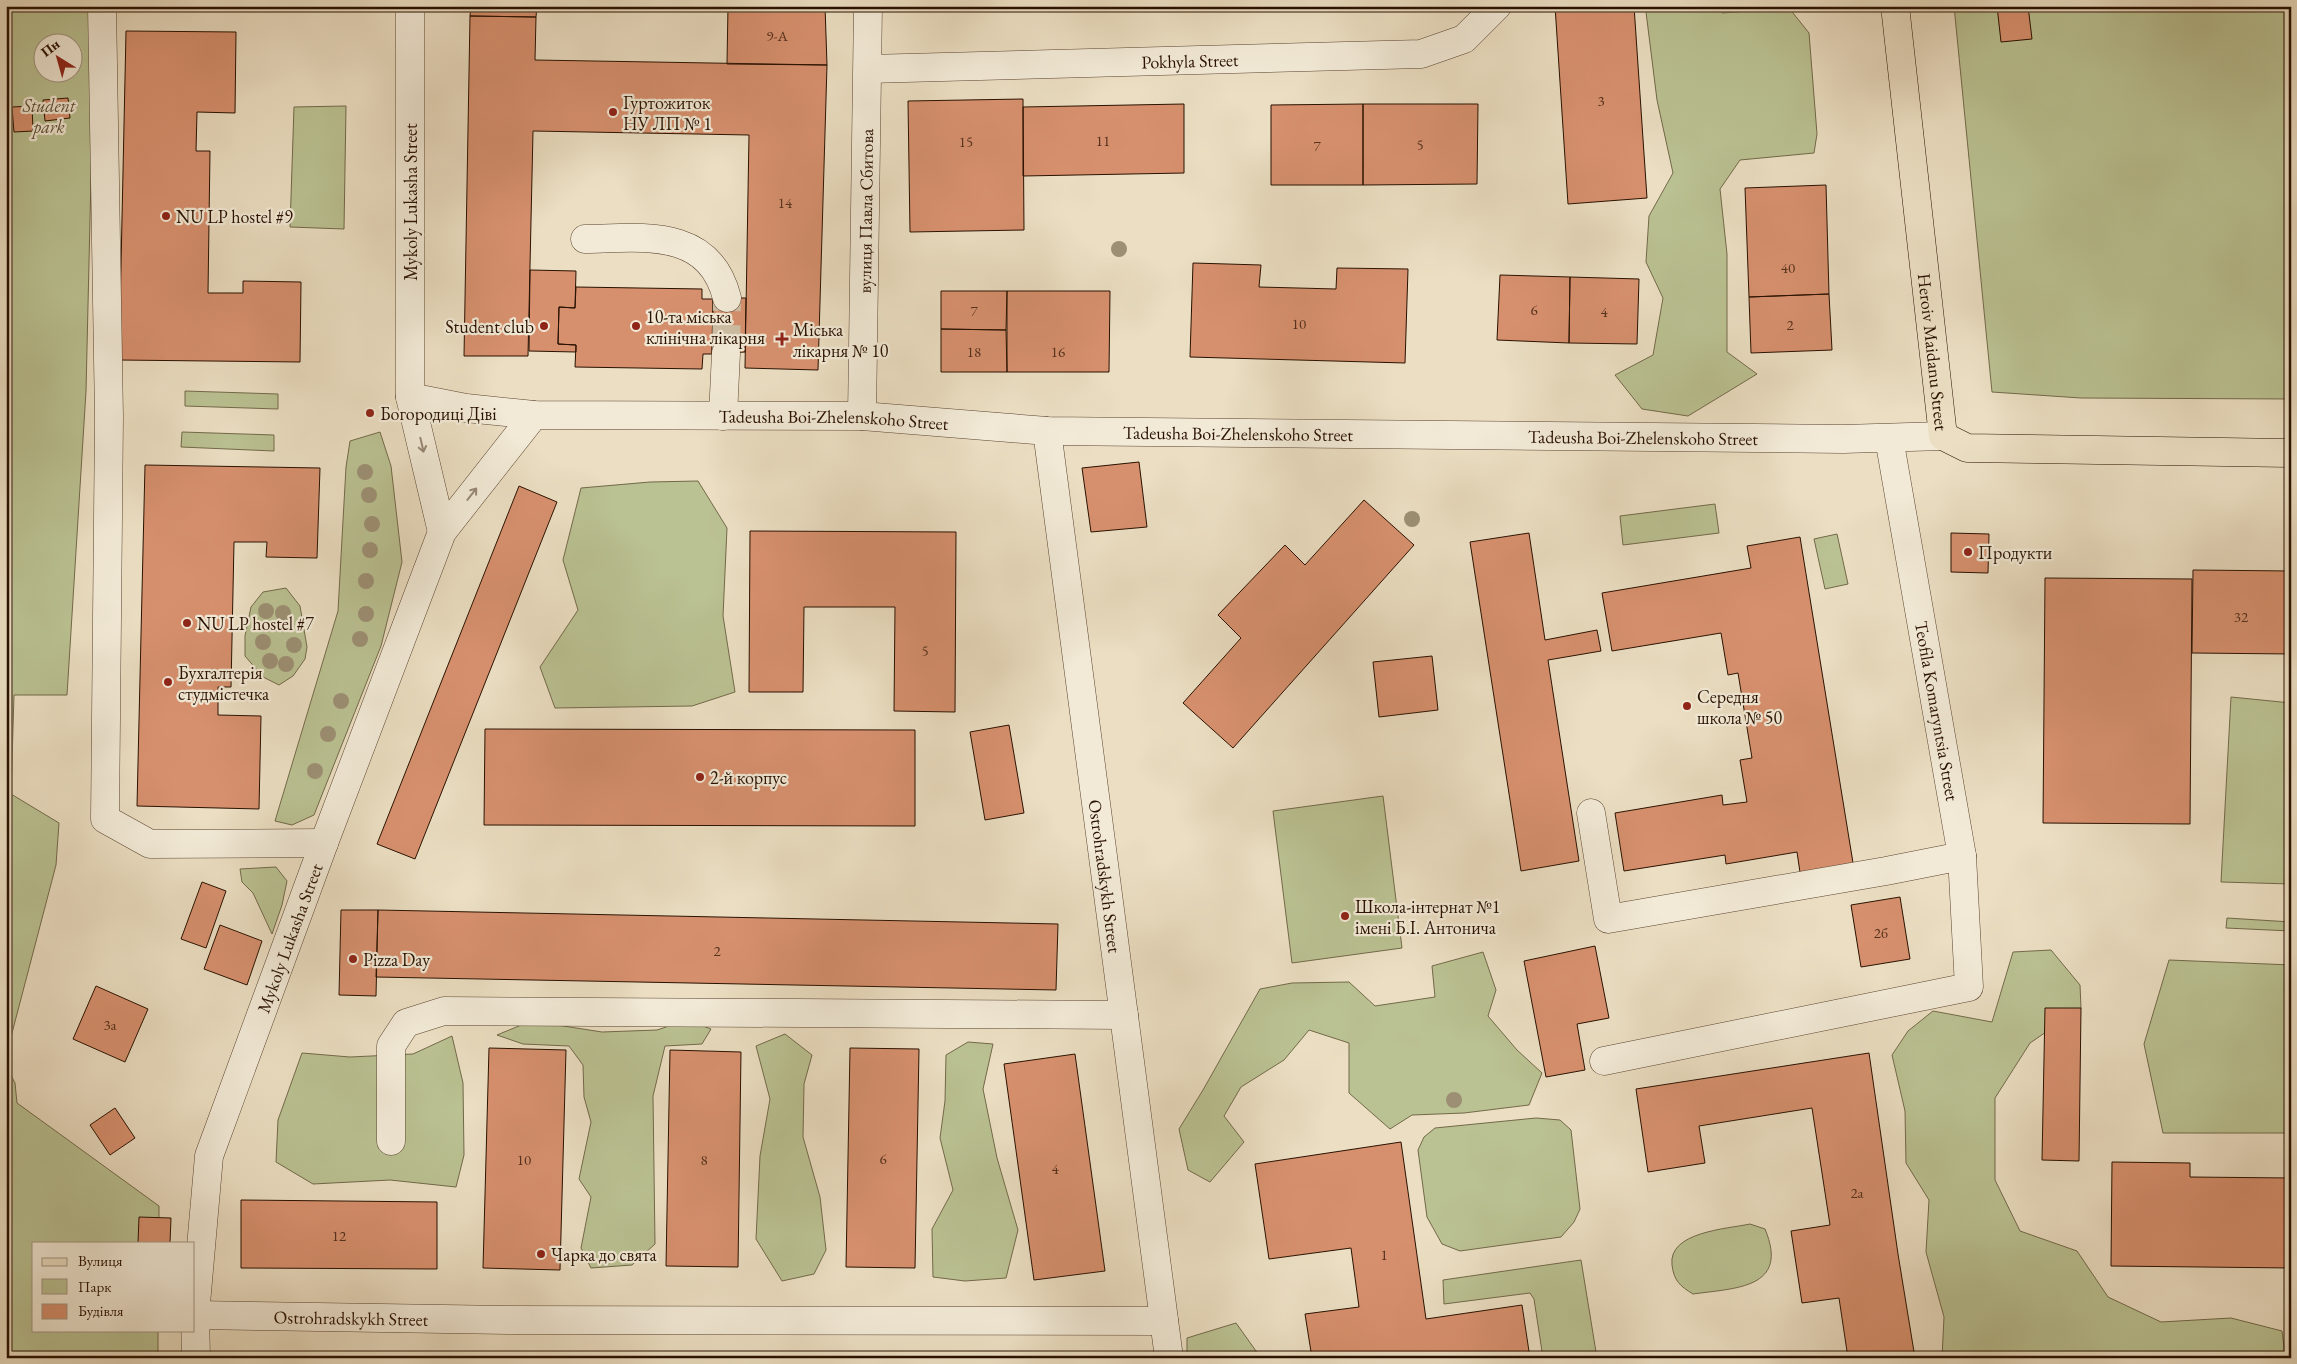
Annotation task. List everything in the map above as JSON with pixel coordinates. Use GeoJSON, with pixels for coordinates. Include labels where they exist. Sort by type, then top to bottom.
{"type":"FeatureCollection","features":[{"type":"Feature","properties":{"kind":"main road","name":"Heroiv Maidanu Street"},"geometry":{"type":"LineString","coordinates":[[1895,6],[1943,436],[1967,448],[2291,453]]}},
{"type":"Feature","properties":{"kind":"street"},"geometry":{"type":"LineString","coordinates":[[102,6],[109,417],[105,819],[150,844],[324,843]]}},
{"type":"Feature","properties":{"kind":"street","name":"Mykoly Lukasha Street"},"geometry":{"type":"LineString","coordinates":[[410,6],[410,397],[442,532]]}},
{"type":"Feature","properties":{"kind":"street","name":"вулиця Павла Сбитова"},"geometry":{"type":"LineString","coordinates":[[862,416],[868,6]]}},
{"type":"Feature","properties":{"kind":"street","name":"Pokhyla Street"},"geometry":{"type":"LineString","coordinates":[[868,69],[1421,54],[1464,39],[1496,6]]}},
{"type":"Feature","properties":{"kind":"street"},"geometry":{"type":"LineString","coordinates":[[585,239],[658,238],[688,246],[701,255],[719,276],[726,298]]}},
{"type":"Feature","properties":{"kind":"street"},"geometry":{"type":"LineString","coordinates":[[723,416],[726,353]]}},
{"type":"Feature","properties":{"kind":"street"},"geometry":{"type":"LineString","coordinates":[[410,397],[466,408],[534,416]]}},
{"type":"Feature","properties":{"kind":"street","name":"Mykoly Lukasha Street"},"geometry":{"type":"LineString","coordinates":[[196,1358],[195,1315],[209,1156],[324,843],[442,532],[534,416]]}},
{"type":"Feature","properties":{"kind":"street","name":"Tadeusha Boi-Zhelenskoho Street"},"geometry":{"type":"LineString","coordinates":[[534,416],[862,416],[1047,431],[1843,439],[1943,436]]}},
{"type":"Feature","properties":{"kind":"street","name":"Ostrohradskykh Street"},"geometry":{"type":"LineString","coordinates":[[1047,431],[1124,1015],[1153,1321],[1169,1358]]}},
{"type":"Feature","properties":{"kind":"street","name":"Teofila Komaryntsia Street"},"geometry":{"type":"LineString","coordinates":[[1604,1061],[1969,987],[1962,856],[1889,438]]}},
{"type":"Feature","properties":{"kind":"street"},"geometry":{"type":"LineString","coordinates":[[1591,813],[1608,919],[1962,856]]}},
{"type":"Feature","properties":{"kind":"street"},"geometry":{"type":"LineString","coordinates":[[391,1141],[391,1046],[406,1023],[444,1011],[1124,1015]]}},
{"type":"Feature","properties":{"kind":"street","name":"Ostrohradskykh Street"},"geometry":{"type":"LineString","coordinates":[[195,1315],[508,1320],[1153,1321]]}},
{"type":"Feature","properties":{"kind":"green space","name":"Student park"},"geometry":{"type":"Polygon","coordinates":[[[6,6],[95,6],[86,391],[67,695],[14,695],[11,794],[59,823],[56,865],[6,1056],[6,6]]]}},
{"type":"Feature","properties":{"kind":"green space"},"geometry":{"type":"Polygon","coordinates":[[[1647,6],[1717,6],[1722,13],[1789,8],[1809,33],[1817,134],[1814,153],[1740,160],[1720,189],[1727,254],[1727,352],[1757,374],[1688,416],[1642,409],[1615,375],[1653,355],[1663,298],[1646,262],[1649,216],[1673,173],[1657,100],[1646,12],[1647,6]]]}},
{"type":"Feature","properties":{"kind":"green space"},"geometry":{"type":"Polygon","coordinates":[[[1954,6],[2291,6],[2291,399],[2081,398],[1992,392],[1954,6]]]}},
{"type":"Feature","properties":{"kind":"green space"},"geometry":{"type":"Polygon","coordinates":[[[346,106],[344,229],[290,227],[294,107],[346,106]]]}},
{"type":"Feature","properties":{"kind":"green space"},"geometry":{"type":"Polygon","coordinates":[[[185,391],[278,394],[278,409],[185,406],[185,391]]]}},
{"type":"Feature","properties":{"kind":"green space"},"geometry":{"type":"Polygon","coordinates":[[[182,432],[274,435],[274,451],[181,447],[182,432]]]}},
{"type":"Feature","properties":{"kind":"green space"},"geometry":{"type":"Polygon","coordinates":[[[380,432],[391,466],[402,562],[381,646],[314,815],[292,825],[275,821],[338,611],[346,467],[350,441],[380,432]]]}},
{"type":"Feature","properties":{"kind":"green space"},"geometry":{"type":"Polygon","coordinates":[[[698,481],[727,528],[723,616],[735,692],[692,706],[555,708],[540,667],[578,610],[563,560],[581,488],[650,482],[698,481]]]}},
{"type":"Feature","properties":{"kind":"green space"},"geometry":{"type":"Polygon","coordinates":[[[1715,504],[1719,533],[1623,545],[1620,516],[1715,504]]]}},
{"type":"Feature","properties":{"kind":"green space"},"geometry":{"type":"Polygon","coordinates":[[[1837,534],[1848,584],[1825,589],[1814,539],[1837,534]]]}},
{"type":"Feature","properties":{"kind":"green space"},"geometry":{"type":"Polygon","coordinates":[[[286,588],[300,606],[307,647],[305,659],[293,676],[279,685],[263,677],[245,656],[245,636],[251,607],[263,592],[286,588]]]}},
{"type":"Feature","properties":{"kind":"green space"},"geometry":{"type":"Polygon","coordinates":[[[2231,697],[2291,703],[2291,884],[2221,882],[2231,697]]]}},
{"type":"Feature","properties":{"kind":"green space"},"geometry":{"type":"Polygon","coordinates":[[[1383,796],[1402,948],[1292,963],[1273,811],[1383,796]]]}},
{"type":"Feature","properties":{"kind":"green space"},"geometry":{"type":"Polygon","coordinates":[[[276,867],[287,881],[282,905],[272,934],[253,893],[242,882],[240,869],[276,867]]]}},
{"type":"Feature","properties":{"kind":"green space"},"geometry":{"type":"Polygon","coordinates":[[[2227,918],[2291,922],[2291,931],[2226,928],[2227,918]]]}},
{"type":"Feature","properties":{"kind":"green space"},"geometry":{"type":"Polygon","coordinates":[[[2051,950],[2080,985],[2081,1008],[2030,1043],[1995,1098],[1995,1180],[2020,1231],[2077,1251],[2108,1297],[2161,1322],[2231,1318],[2282,1331],[2285,1355],[2208,1358],[1942,1358],[1944,1317],[1926,1252],[1929,1200],[1906,1163],[1905,1111],[1892,1055],[1908,1031],[1933,1011],[1992,1022],[2013,952],[2051,950]]]}},
{"type":"Feature","properties":{"kind":"green space"},"geometry":{"type":"Polygon","coordinates":[[[1483,952],[1496,990],[1488,1016],[1517,1050],[1542,1073],[1529,1105],[1464,1113],[1412,1115],[1390,1129],[1349,1093],[1349,1043],[1309,1030],[1284,1060],[1241,1087],[1224,1116],[1244,1142],[1210,1182],[1188,1170],[1179,1129],[1260,989],[1292,983],[1349,982],[1375,1006],[1435,997],[1432,966],[1483,952]]]}},
{"type":"Feature","properties":{"kind":"green space"},"geometry":{"type":"Polygon","coordinates":[[[2169,960],[2291,965],[2291,1133],[2163,1133],[2144,1044],[2169,960]]]}},
{"type":"Feature","properties":{"kind":"green space"},"geometry":{"type":"Polygon","coordinates":[[[687,1020],[711,1029],[702,1044],[665,1046],[653,1096],[655,1244],[632,1265],[591,1268],[581,1248],[591,1197],[579,1179],[591,1122],[584,1097],[583,1065],[569,1046],[523,1044],[497,1035],[531,1021],[602,1032],[657,1030],[687,1020]]]}},
{"type":"Feature","properties":{"kind":"green space"},"geometry":{"type":"Polygon","coordinates":[[[785,1034],[812,1055],[804,1084],[803,1137],[820,1197],[826,1250],[814,1274],[782,1281],[756,1239],[760,1156],[770,1099],[756,1046],[785,1034]]]}},
{"type":"Feature","properties":{"kind":"green space"},"geometry":{"type":"Polygon","coordinates":[[[452,1036],[463,1083],[464,1155],[456,1187],[390,1180],[313,1184],[276,1162],[278,1120],[302,1053],[350,1057],[413,1054],[452,1036]]]}},
{"type":"Feature","properties":{"kind":"green space"},"geometry":{"type":"Polygon","coordinates":[[[968,1042],[993,1044],[983,1089],[997,1158],[1018,1230],[1006,1278],[965,1281],[933,1277],[932,1229],[953,1190],[940,1138],[945,1101],[946,1055],[968,1042]]]}},
{"type":"Feature","properties":{"kind":"green space"},"geometry":{"type":"Polygon","coordinates":[[[6,1066],[15,1083],[17,1103],[159,1206],[159,1242],[32,1242],[32,1332],[158,1332],[158,1358],[6,1358],[6,1066]]]}},
{"type":"Feature","properties":{"kind":"green space"},"geometry":{"type":"Polygon","coordinates":[[[1536,1118],[1560,1120],[1571,1130],[1580,1209],[1574,1222],[1561,1237],[1460,1251],[1442,1244],[1427,1217],[1418,1150],[1424,1137],[1435,1128],[1536,1118]]]}},
{"type":"Feature","properties":{"kind":"green space"},"geometry":{"type":"Polygon","coordinates":[[[1750,1224],[1765,1229],[1771,1249],[1770,1264],[1764,1274],[1754,1282],[1741,1287],[1693,1294],[1678,1282],[1672,1265],[1673,1254],[1679,1245],[1700,1234],[1750,1224]]]}},
{"type":"Feature","properties":{"kind":"green space"},"geometry":{"type":"Polygon","coordinates":[[[1581,1260],[1597,1358],[1543,1358],[1534,1299],[1530,1293],[1444,1304],[1443,1280],[1581,1260]]]}},
{"type":"Feature","properties":{"kind":"green space"},"geometry":{"type":"Polygon","coordinates":[[[1236,1323],[1261,1358],[1187,1358],[1187,1338],[1236,1323]]]}},
{"type":"Feature","properties":{"kind":"building"},"geometry":{"type":"Polygon","coordinates":[[[471,6],[537,6],[536,17],[470,16],[471,6]]]}},
{"type":"Feature","properties":{"kind":"building"},"geometry":{"type":"Polygon","coordinates":[[[728,6],[825,6],[827,65],[727,64],[728,6]]]}},
{"type":"Feature","properties":{"kind":"building"},"geometry":{"type":"Polygon","coordinates":[[[1555,6],[1634,6],[1647,198],[1568,204],[1555,6]]]}},
{"type":"Feature","properties":{"kind":"building"},"geometry":{"type":"Polygon","coordinates":[[[1997,6],[2028,6],[2032,39],[2001,42],[1997,6]]]}},
{"type":"Feature","properties":{"kind":"building"},"geometry":{"type":"Polygon","coordinates":[[[470,16],[536,17],[535,60],[827,65],[818,370],[745,368],[749,135],[533,131],[528,356],[464,356],[470,16]]]}},
{"type":"Feature","properties":{"kind":"building","name":"NU LP hostel #9"},"geometry":{"type":"Polygon","coordinates":[[[126,31],[236,32],[235,113],[197,112],[196,151],[210,151],[208,293],[243,293],[243,281],[301,282],[300,362],[119,360],[126,31]]]}},
{"type":"Feature","properties":{"kind":"building"},"geometry":{"type":"Polygon","coordinates":[[[68,98],[70,118],[45,121],[43,100],[68,98]]]}},
{"type":"Feature","properties":{"kind":"building"},"geometry":{"type":"Polygon","coordinates":[[[1023,99],[1024,230],[910,232],[908,101],[1023,99]]]}},
{"type":"Feature","properties":{"kind":"building"},"geometry":{"type":"Polygon","coordinates":[[[1184,104],[1184,173],[1023,176],[1023,107],[1184,104]]]}},
{"type":"Feature","properties":{"kind":"building"},"geometry":{"type":"Polygon","coordinates":[[[1363,104],[1478,104],[1477,184],[1363,185],[1363,104]]]}},
{"type":"Feature","properties":{"kind":"building"},"geometry":{"type":"Polygon","coordinates":[[[1363,104],[1363,185],[1271,185],[1271,105],[1363,104]]]}},
{"type":"Feature","properties":{"kind":"building"},"geometry":{"type":"Polygon","coordinates":[[[32,106],[33,131],[14,132],[12,107],[32,106]]]}},
{"type":"Feature","properties":{"kind":"building"},"geometry":{"type":"Polygon","coordinates":[[[1826,185],[1829,294],[1749,297],[1745,188],[1826,185]]]}},
{"type":"Feature","properties":{"kind":"building"},"geometry":{"type":"Polygon","coordinates":[[[1193,263],[1261,265],[1259,287],[1336,289],[1337,268],[1408,269],[1405,363],[1190,357],[1193,263]]]}},
{"type":"Feature","properties":{"kind":"building","name":"Student club"},"geometry":{"type":"Polygon","coordinates":[[[530,270],[576,271],[575,308],[559,307],[558,344],[576,345],[576,352],[529,351],[530,270]]]}},
{"type":"Feature","properties":{"kind":"building"},"geometry":{"type":"Polygon","coordinates":[[[1500,275],[1570,277],[1569,343],[1497,340],[1500,275]]]}},
{"type":"Feature","properties":{"kind":"building"},"geometry":{"type":"Polygon","coordinates":[[[1570,277],[1639,279],[1637,344],[1569,343],[1570,277]]]}},
{"type":"Feature","properties":{"kind":"building","name":"10-та міська клінічна лікарня"},"geometry":{"type":"Polygon","coordinates":[[[576,287],[702,289],[702,299],[713,299],[712,354],[703,354],[702,369],[575,367],[576,345],[558,344],[559,307],[575,308],[576,287]]]}},
{"type":"Feature","properties":{"kind":"building"},"geometry":{"type":"Polygon","coordinates":[[[941,291],[1007,291],[1006,330],[941,329],[941,291]]]}},
{"type":"Feature","properties":{"kind":"building"},"geometry":{"type":"Polygon","coordinates":[[[1007,291],[1110,291],[1109,372],[1007,372],[1007,291]]]}},
{"type":"Feature","properties":{"kind":"building"},"geometry":{"type":"Polygon","coordinates":[[[1829,294],[1832,350],[1751,353],[1749,297],[1829,294]]]}},
{"type":"Feature","properties":{"kind":"building"},"geometry":{"type":"Polygon","coordinates":[[[746,298],[745,352],[712,354],[713,299],[746,298]]]}},
{"type":"Feature","properties":{"kind":"building"},"geometry":{"type":"Polygon","coordinates":[[[941,329],[1006,330],[1007,372],[941,372],[941,329]]]}},
{"type":"Feature","properties":{"kind":"building"},"geometry":{"type":"Polygon","coordinates":[[[1139,462],[1147,527],[1091,532],[1082,468],[1139,462]]]}},
{"type":"Feature","properties":{"kind":"building","name":"NU LP hostel #7"},"geometry":{"type":"Polygon","coordinates":[[[145,465],[320,468],[317,558],[266,557],[267,542],[234,542],[231,687],[218,687],[218,715],[261,716],[259,809],[137,806],[145,465]]]}},
{"type":"Feature","properties":{"kind":"building"},"geometry":{"type":"Polygon","coordinates":[[[519,486],[557,502],[415,859],[377,844],[519,486]]]}},
{"type":"Feature","properties":{"kind":"building"},"geometry":{"type":"Polygon","coordinates":[[[1364,500],[1414,545],[1233,748],[1183,703],[1241,638],[1218,615],[1285,545],[1305,565],[1364,500]]]}},
{"type":"Feature","properties":{"kind":"building"},"geometry":{"type":"Polygon","coordinates":[[[750,531],[956,532],[955,712],[894,711],[895,607],[804,607],[803,692],[749,692],[750,531]]]}},
{"type":"Feature","properties":{"kind":"building"},"geometry":{"type":"Polygon","coordinates":[[[1529,533],[1545,640],[1597,630],[1601,651],[1548,660],[1579,861],[1521,871],[1470,542],[1529,533]]]}},
{"type":"Feature","properties":{"kind":"building"},"geometry":{"type":"Polygon","coordinates":[[[1951,533],[1989,534],[1988,573],[1951,572],[1951,533]]]}},
{"type":"Feature","properties":{"kind":"building"},"geometry":{"type":"Polygon","coordinates":[[[1800,537],[1854,869],[1801,879],[1797,852],[1726,864],[1725,855],[1624,871],[1615,813],[1722,795],[1723,805],[1747,802],[1740,760],[1752,758],[1738,673],[1728,675],[1721,633],[1612,651],[1602,593],[1751,568],[1747,546],[1800,537]]]}},
{"type":"Feature","properties":{"kind":"building"},"geometry":{"type":"Polygon","coordinates":[[[2193,570],[2291,571],[2291,654],[2192,653],[2193,570]]]}},
{"type":"Feature","properties":{"kind":"building"},"geometry":{"type":"Polygon","coordinates":[[[2045,578],[2192,579],[2190,824],[2043,823],[2045,578]]]}},
{"type":"Feature","properties":{"kind":"building"},"geometry":{"type":"Polygon","coordinates":[[[1432,656],[1438,710],[1379,717],[1373,662],[1432,656]]]}},
{"type":"Feature","properties":{"kind":"building"},"geometry":{"type":"Polygon","coordinates":[[[1009,725],[1024,813],[985,820],[970,732],[1009,725]]]}},
{"type":"Feature","properties":{"kind":"building","name":"2-й корпус"},"geometry":{"type":"Polygon","coordinates":[[[485,729],[915,730],[915,826],[484,825],[485,729]]]}},
{"type":"Feature","properties":{"kind":"building"},"geometry":{"type":"Polygon","coordinates":[[[202,882],[226,891],[206,948],[181,939],[202,882]]]}},
{"type":"Feature","properties":{"kind":"building"},"geometry":{"type":"Polygon","coordinates":[[[1900,897],[1910,959],[1861,967],[1851,905],[1900,897]]]}},
{"type":"Feature","properties":{"kind":"building"},"geometry":{"type":"Polygon","coordinates":[[[341,910],[378,910],[376,996],[339,995],[341,910]]]}},
{"type":"Feature","properties":{"kind":"building"},"geometry":{"type":"Polygon","coordinates":[[[378,910],[1058,924],[1056,990],[376,977],[378,910]]]}},
{"type":"Feature","properties":{"kind":"building"},"geometry":{"type":"Polygon","coordinates":[[[220,925],[262,941],[247,985],[204,969],[220,925]]]}},
{"type":"Feature","properties":{"kind":"building"},"geometry":{"type":"Polygon","coordinates":[[[1595,946],[1609,1018],[1577,1024],[1585,1070],[1546,1077],[1524,961],[1595,946]]]}},
{"type":"Feature","properties":{"kind":"building"},"geometry":{"type":"Polygon","coordinates":[[[96,986],[148,1009],[125,1062],[73,1039],[96,986]]]}},
{"type":"Feature","properties":{"kind":"building"},"geometry":{"type":"Polygon","coordinates":[[[2045,1008],[2081,1008],[2079,1161],[2042,1160],[2045,1008]]]}},
{"type":"Feature","properties":{"kind":"building"},"geometry":{"type":"Polygon","coordinates":[[[489,1048],[566,1050],[560,1270],[483,1268],[489,1048]]]}},
{"type":"Feature","properties":{"kind":"building"},"geometry":{"type":"Polygon","coordinates":[[[850,1048],[919,1049],[915,1268],[846,1267],[850,1048]]]}},
{"type":"Feature","properties":{"kind":"building"},"geometry":{"type":"Polygon","coordinates":[[[670,1050],[741,1052],[738,1267],[666,1266],[670,1050]]]}},
{"type":"Feature","properties":{"kind":"building"},"geometry":{"type":"Polygon","coordinates":[[[1869,1053],[1915,1358],[1848,1358],[1839,1298],[1802,1303],[1791,1231],[1830,1225],[1812,1108],[1699,1126],[1705,1163],[1648,1172],[1636,1089],[1869,1053]]]}},
{"type":"Feature","properties":{"kind":"building"},"geometry":{"type":"Polygon","coordinates":[[[1075,1054],[1105,1271],[1034,1280],[1004,1064],[1075,1054]]]}},
{"type":"Feature","properties":{"kind":"building"},"geometry":{"type":"Polygon","coordinates":[[[115,1108],[135,1138],[110,1155],[90,1125],[115,1108]]]}},
{"type":"Feature","properties":{"kind":"building"},"geometry":{"type":"Polygon","coordinates":[[[1401,1142],[1426,1319],[1522,1305],[1530,1358],[1312,1358],[1305,1314],[1359,1307],[1351,1248],[1269,1259],[1255,1164],[1401,1142]]]}},
{"type":"Feature","properties":{"kind":"building"},"geometry":{"type":"Polygon","coordinates":[[[2112,1162],[2190,1163],[2190,1177],[2291,1178],[2291,1268],[2111,1266],[2112,1162]]]}},
{"type":"Feature","properties":{"kind":"building"},"geometry":{"type":"Polygon","coordinates":[[[241,1200],[437,1202],[437,1269],[241,1268],[241,1200]]]}},
{"type":"Feature","properties":{"kind":"building"},"geometry":{"type":"Polygon","coordinates":[[[139,1217],[171,1218],[170,1242],[138,1242],[139,1217]]]}},
{"type":"Feature","properties":{"kind":"tunnel"},"geometry":{"type":"LineString","coordinates":[[726,353],[727,298]]}},
{"type":"Feature","properties":{"kind":"place","name":"Гуртожиток НУ ЛП № 1"},"geometry":{"type":"Point","coordinates":[613,112]}},
{"type":"Feature","properties":{"kind":"place","name":"NU LP hostel #9"},"geometry":{"type":"Point","coordinates":[166,216]}},
{"type":"Feature","properties":{"kind":"place","name":"Student club"},"geometry":{"type":"Point","coordinates":[544,326]}},
{"type":"Feature","properties":{"kind":"place","name":"10-та міська клінічна лікарня"},"geometry":{"type":"Point","coordinates":[636,326]}},
{"type":"Feature","properties":{"kind":"place","name":"Міська лікарня № 10"},"geometry":{"type":"Point","coordinates":[782,339]}},
{"type":"Feature","properties":{"kind":"place","name":"Богородиці Діві"},"geometry":{"type":"Point","coordinates":[370,413]}},
{"type":"Feature","properties":{"kind":"place","name":"Продукти"},"geometry":{"type":"Point","coordinates":[1968,552]}},
{"type":"Feature","properties":{"kind":"place","name":"NU LP hostel #7"},"geometry":{"type":"Point","coordinates":[187,623]}},
{"type":"Feature","properties":{"kind":"place","name":"Бухгалтерія студмістечка"},"geometry":{"type":"Point","coordinates":[168,682]}},
{"type":"Feature","properties":{"kind":"place","name":"Середня школа № 50"},"geometry":{"type":"Point","coordinates":[1687,706]}},
{"type":"Feature","properties":{"kind":"place","name":"2-й корпус"},"geometry":{"type":"Point","coordinates":[700,777]}},
{"type":"Feature","properties":{"kind":"place","name":"Школа-інтернат №1 імені Б.І. Антонича"},"geometry":{"type":"Point","coordinates":[1345,916]}},
{"type":"Feature","properties":{"kind":"place","name":"Pizza Day"},"geometry":{"type":"Point","coordinates":[353,959]}},
{"type":"Feature","properties":{"kind":"place","name":"Чарка до свята"},"geometry":{"type":"Point","coordinates":[541,1254]}}]}
